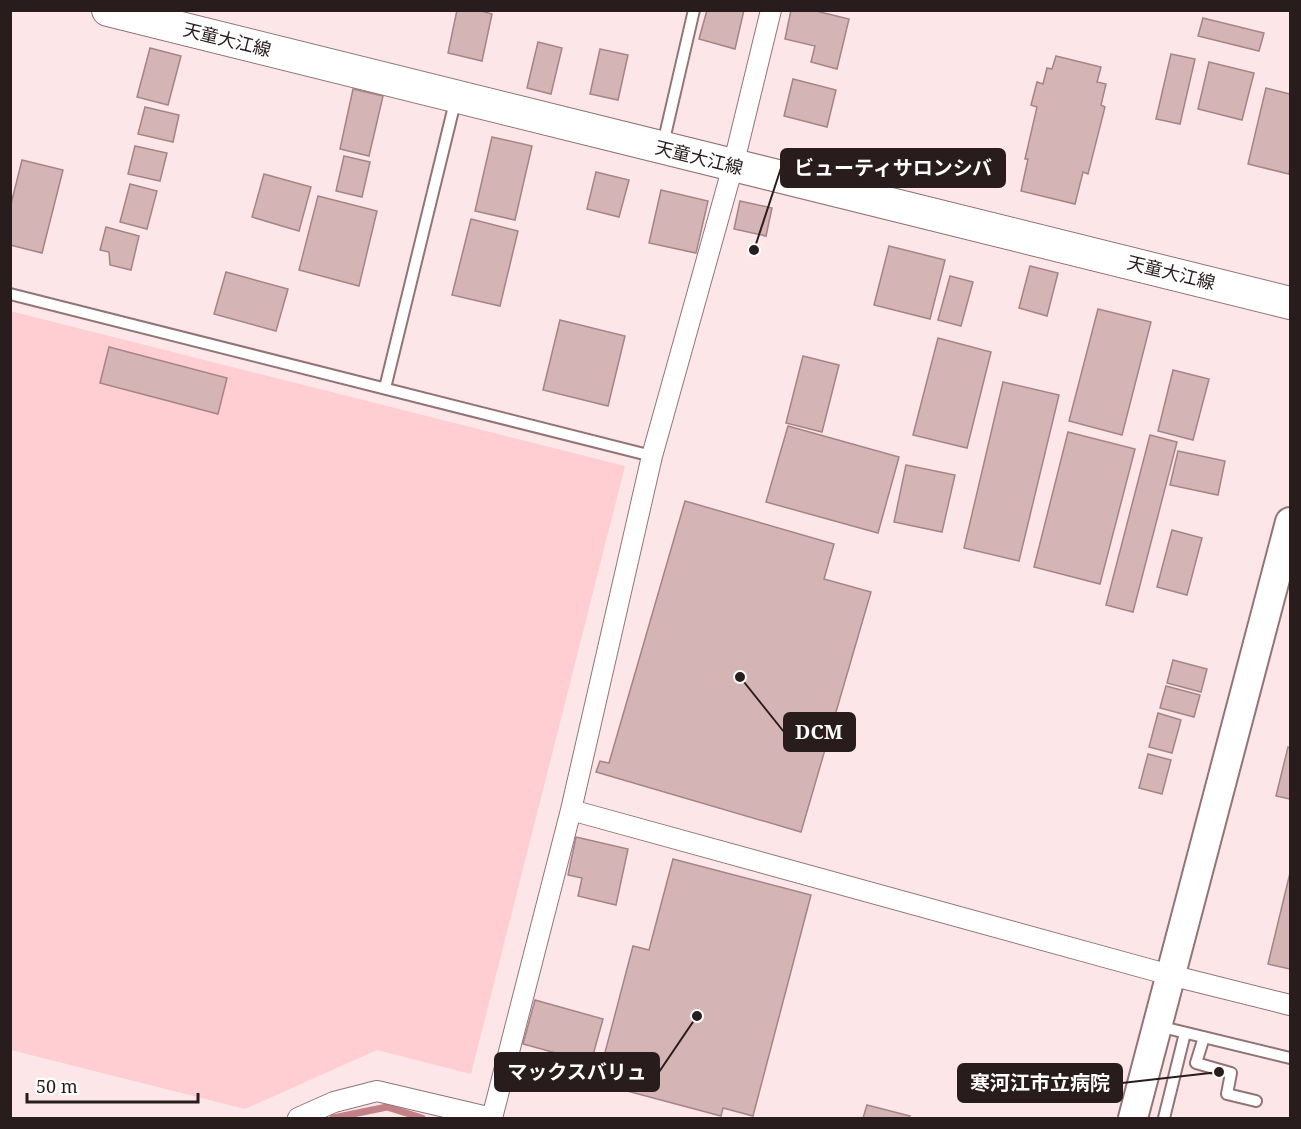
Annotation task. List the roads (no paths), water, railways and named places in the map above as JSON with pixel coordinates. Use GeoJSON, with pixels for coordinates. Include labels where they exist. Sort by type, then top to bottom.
{"type":"FeatureCollection","features":[{"type":"Feature","properties":{"kind":"main road","name":"天童大江線"},"geometry":{"type":"LineString","coordinates":[[108,10],[1290,303]]}},
{"type":"Feature","properties":{"kind":"street"},"geometry":{"type":"LineString","coordinates":[[298,1119],[334,1101],[377,1091],[492,1118],[571,810],[652,456],[733,166],[771,10]]}},
{"type":"Feature","properties":{"kind":"street"},"geometry":{"type":"LineString","coordinates":[[1133,1119],[1290,522]]}},
{"type":"Feature","properties":{"kind":"street"},"geometry":{"type":"LineString","coordinates":[[571,810],[1170,975],[1290,1005]]}},
{"type":"Feature","properties":{"kind":"lane"},"geometry":{"type":"LineString","coordinates":[[662,148],[694,10]]}},
{"type":"Feature","properties":{"kind":"lane"},"geometry":{"type":"LineString","coordinates":[[385,388],[456,98]]}},
{"type":"Feature","properties":{"kind":"lane"},"geometry":{"type":"LineString","coordinates":[[10,294],[652,456]]}},
{"type":"Feature","properties":{"kind":"lane"},"geometry":{"type":"LineString","coordinates":[[1158,1026],[1290,1058]]}},
{"type":"Feature","properties":{"kind":"lane"},"geometry":{"type":"LineString","coordinates":[[1164,1119],[1185,1033]]}},
{"type":"Feature","properties":{"kind":"lane"},"geometry":{"type":"LineString","coordinates":[[1204,1037],[1196,1063],[1231,1073],[1227,1094],[1256,1101]]}},
{"type":"Feature","properties":{"kind":"waterway"},"geometry":{"type":"LineString","coordinates":[[333,1118],[387,1107],[422,1118]]}},
{"type":"Feature","properties":{"kind":"place","name":"ビューティサロンシバ"},"geometry":{"type":"Point","coordinates":[754,250]}},
{"type":"Feature","properties":{"kind":"place","name":"DCM"},"geometry":{"type":"Point","coordinates":[740,677]}},
{"type":"Feature","properties":{"kind":"place","name":"マックスバリュ"},"geometry":{"type":"Point","coordinates":[697,1016]}},
{"type":"Feature","properties":{"kind":"place","name":"寒河江市立病院"},"geometry":{"type":"Point","coordinates":[1219,1072]}}]}
